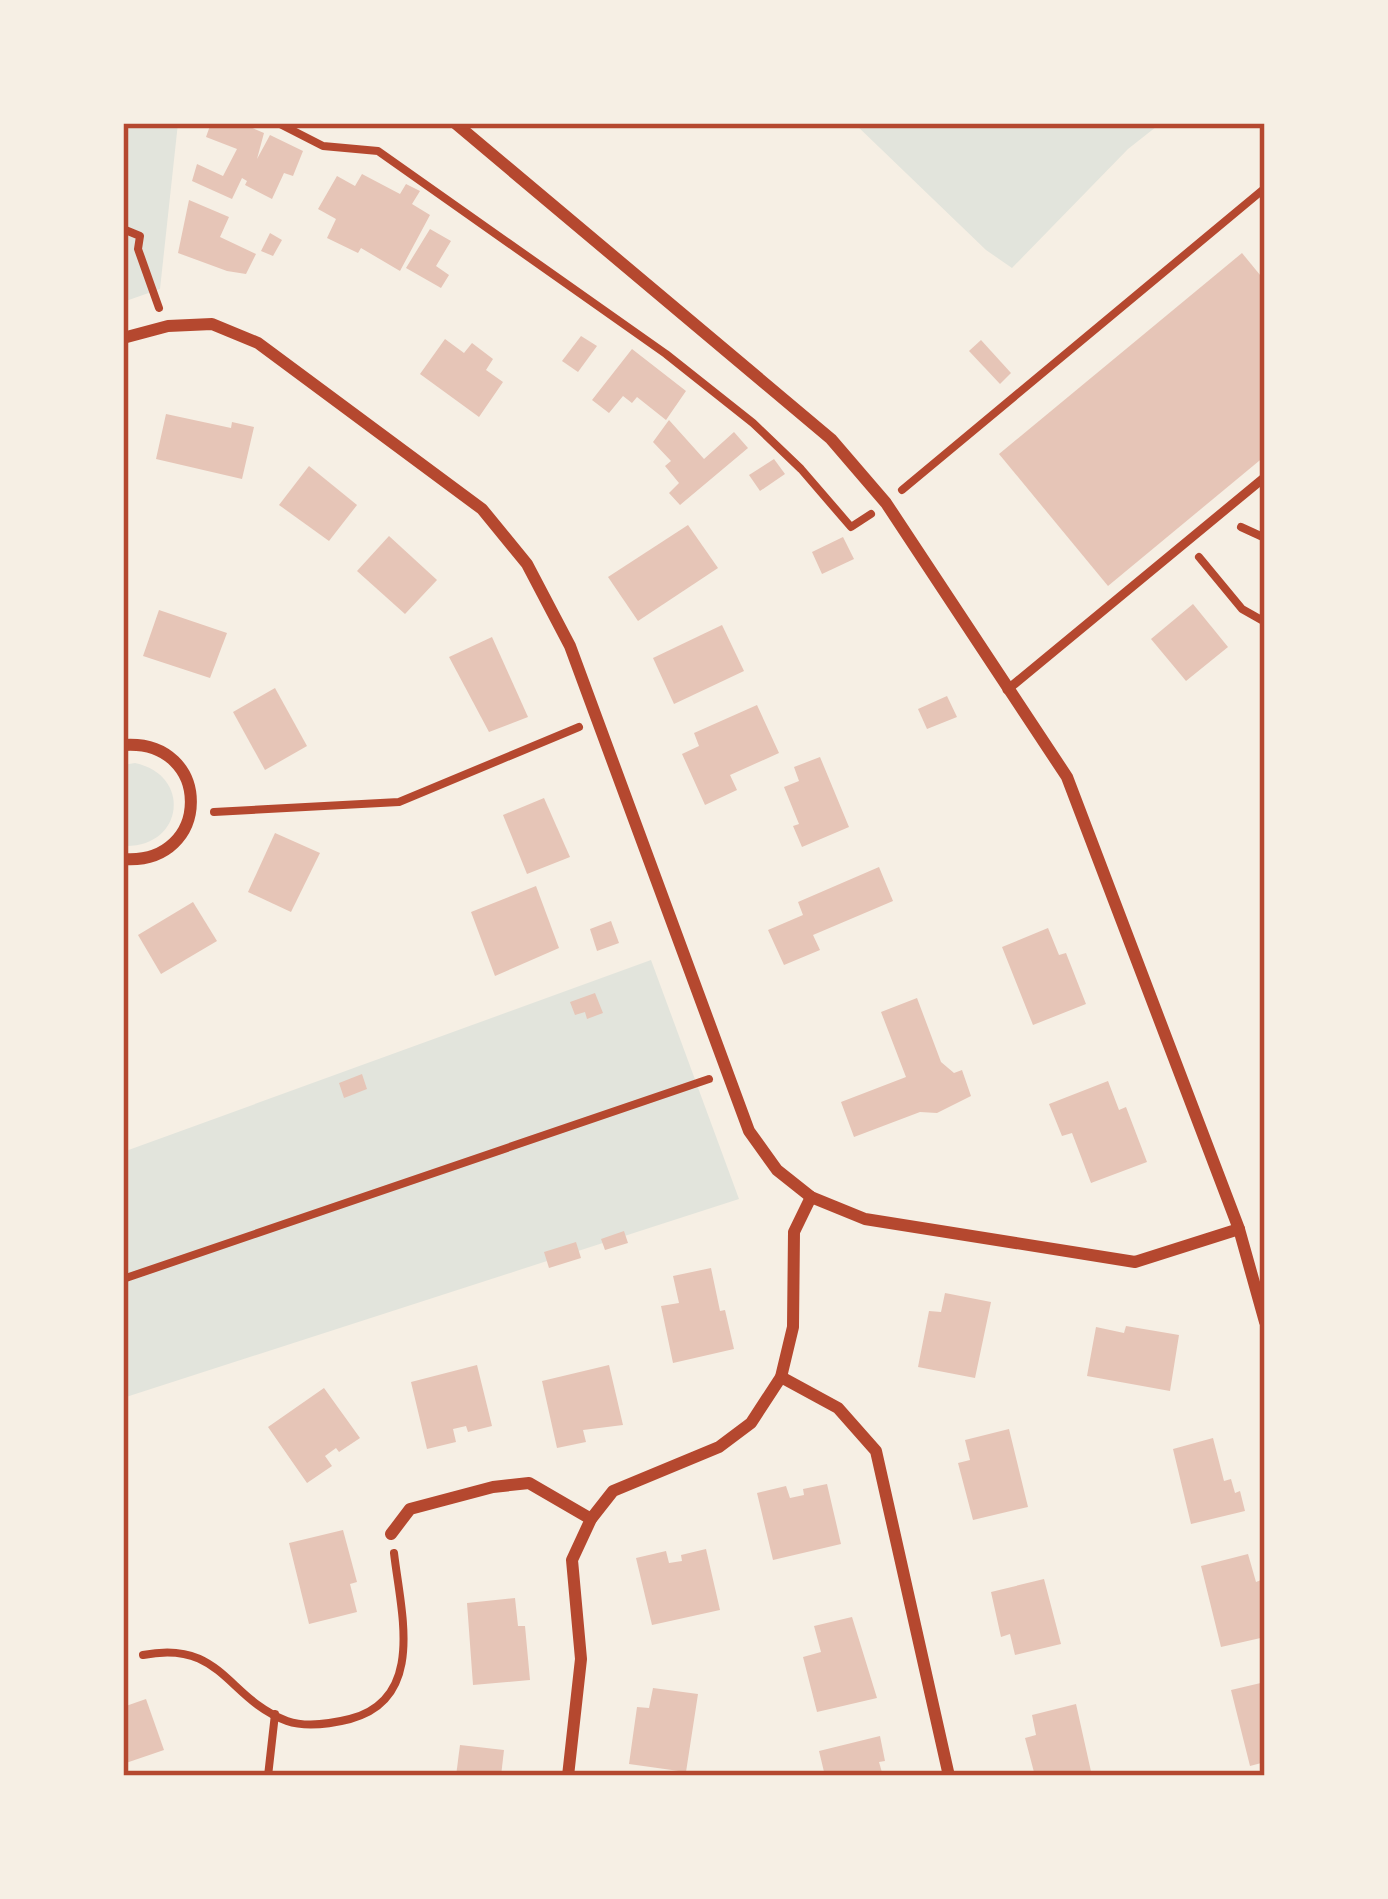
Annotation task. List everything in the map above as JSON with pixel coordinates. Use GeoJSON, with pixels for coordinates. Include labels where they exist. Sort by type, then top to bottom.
{"type":"FeatureCollection","features":[{"type":"Feature","properties":{"kind":"street"},"geometry":{"type":"LineString","coordinates":[[455,123],[831,439],[886,503],[1067,777],[1239,1229],[1265,1322]]}},
{"type":"Feature","properties":{"kind":"street"},"geometry":{"type":"LineString","coordinates":[[123,338],[169,326],[212,324],[258,343],[482,509],[527,564],[570,646],[749,1131],[777,1170],[811,1197],[865,1219],[1135,1262],[1239,1229]]}},
{"type":"Feature","properties":{"kind":"street"},"geometry":{"type":"LineString","coordinates":[[123,745],[157,748],[174,759],[191,793],[184,831],[172,845],[157,856],[123,859]]}},
{"type":"Feature","properties":{"kind":"street"},"geometry":{"type":"LineString","coordinates":[[568,1776],[581,1658],[572,1560],[591,1519],[614,1491],[719,1448],[751,1423],[781,1377],[793,1327],[794,1232],[811,1197]]}},
{"type":"Feature","properties":{"kind":"street"},"geometry":{"type":"LineString","coordinates":[[781,1377],[838,1408],[876,1451],[950,1776]]}},
{"type":"Feature","properties":{"kind":"street"},"geometry":{"type":"LineString","coordinates":[[392,1534],[410,1509],[493,1487],[529,1483],[591,1519]]}},
{"type":"Feature","properties":{"kind":"lane"},"geometry":{"type":"LineString","coordinates":[[1006,690],[1265,477]]}},
{"type":"Feature","properties":{"kind":"path"},"geometry":{"type":"LineString","coordinates":[[278,123],[323,146],[378,152],[528,256],[753,423],[851,527],[886,503],[1265,188]]}},
{"type":"Feature","properties":{"kind":"path"},"geometry":{"type":"LineString","coordinates":[[123,229],[140,236],[138,248],[150,293],[169,326]]}},
{"type":"Feature","properties":{"kind":"path"},"geometry":{"type":"LineString","coordinates":[[123,253],[138,248]]}},
{"type":"Feature","properties":{"kind":"path"},"geometry":{"type":"LineString","coordinates":[[1186,542],[1242,609],[1265,622]]}},
{"type":"Feature","properties":{"kind":"path"},"geometry":{"type":"LineString","coordinates":[[190,813],[399,802],[597,720]]}},
{"type":"Feature","properties":{"kind":"path"},"geometry":{"type":"LineString","coordinates":[[123,1279],[728,1073]]}},
{"type":"Feature","properties":{"kind":"path"},"geometry":{"type":"LineString","coordinates":[[143,1655],[169,1650],[207,1661],[275,1714],[309,1725],[371,1713],[394,1694],[403,1668],[392,1534]]}},
{"type":"Feature","properties":{"kind":"path"},"geometry":{"type":"LineString","coordinates":[[268,1776],[275,1714]]}},
{"type":"Feature","properties":{"kind":"shaded area"},"geometry":{"type":"Polygon","coordinates":[[[123,123],[178,123],[160,289],[123,302],[123,123]]]}},
{"type":"Feature","properties":{"kind":"shaded area"},"geometry":{"type":"Polygon","coordinates":[[[854,123],[1161,123],[1128,149],[1012,268],[986,250],[854,123]]]}},
{"type":"Feature","properties":{"kind":"shaded area"},"geometry":{"type":"Polygon","coordinates":[[[135,763],[166,781],[174,809],[159,835],[125,846],[123,765],[135,763]]]}},
{"type":"Feature","properties":{"kind":"shaded area"},"geometry":{"type":"Polygon","coordinates":[[[651,960],[739,1199],[123,1398],[123,1152],[651,960]]]}},
{"type":"Feature","properties":{"kind":"building"},"geometry":{"type":"Polygon","coordinates":[[[211,123],[241,123],[264,133],[257,159],[270,135],[303,151],[293,176],[284,173],[272,199],[245,185],[242,178],[232,199],[192,181],[197,164],[223,176],[237,149],[206,137],[211,123]]]}},
{"type":"Feature","properties":{"kind":"building"},"geometry":{"type":"Polygon","coordinates":[[[362,174],[400,194],[406,184],[420,191],[412,204],[430,215],[400,271],[361,248],[358,253],[327,238],[336,219],[318,209],[337,176],[355,186],[362,174]]]}},
{"type":"Feature","properties":{"kind":"building"},"geometry":{"type":"Polygon","coordinates":[[[189,200],[229,217],[220,237],[256,254],[246,274],[178,253],[189,200]]]}},
{"type":"Feature","properties":{"kind":"building"},"geometry":{"type":"Polygon","coordinates":[[[430,229],[451,241],[436,266],[449,275],[441,288],[406,268],[430,229]]]}},
{"type":"Feature","properties":{"kind":"building"},"geometry":{"type":"Polygon","coordinates":[[[270,233],[282,240],[273,256],[261,251],[270,233]]]}},
{"type":"Feature","properties":{"kind":"building"},"geometry":{"type":"Polygon","coordinates":[[[1242,253],[1265,281],[1265,456],[1108,586],[999,454],[1242,253]]]}},
{"type":"Feature","properties":{"kind":"building"},"geometry":{"type":"Polygon","coordinates":[[[581,336],[597,346],[578,372],[562,361],[581,336]]]}},
{"type":"Feature","properties":{"kind":"building"},"geometry":{"type":"Polygon","coordinates":[[[445,339],[464,353],[472,343],[493,359],[486,370],[503,382],[479,417],[420,374],[445,339]]]}},
{"type":"Feature","properties":{"kind":"building"},"geometry":{"type":"Polygon","coordinates":[[[981,340],[1011,373],[1000,384],[969,351],[981,340]]]}},
{"type":"Feature","properties":{"kind":"building"},"geometry":{"type":"Polygon","coordinates":[[[632,349],[686,391],[666,420],[637,397],[632,403],[623,396],[609,413],[592,400],[632,349]]]}},
{"type":"Feature","properties":{"kind":"building"},"geometry":{"type":"Polygon","coordinates":[[[166,414],[231,428],[232,422],[254,427],[242,479],[156,459],[166,414]]]}},
{"type":"Feature","properties":{"kind":"building"},"geometry":{"type":"Polygon","coordinates":[[[669,420],[704,459],[734,432],[748,448],[680,505],[669,493],[679,483],[665,466],[671,461],[653,442],[669,420]]]}},
{"type":"Feature","properties":{"kind":"building"},"geometry":{"type":"Polygon","coordinates":[[[774,459],[785,474],[760,491],[749,475],[774,459]]]}},
{"type":"Feature","properties":{"kind":"building"},"geometry":{"type":"Polygon","coordinates":[[[309,466],[357,505],[329,541],[279,505],[309,466]]]}},
{"type":"Feature","properties":{"kind":"building"},"geometry":{"type":"Polygon","coordinates":[[[688,525],[718,568],[638,621],[608,577],[688,525]]]}},
{"type":"Feature","properties":{"kind":"building"},"geometry":{"type":"Polygon","coordinates":[[[389,536],[437,580],[405,614],[357,571],[389,536]]]}},
{"type":"Feature","properties":{"kind":"building"},"geometry":{"type":"Polygon","coordinates":[[[843,537],[854,559],[822,574],[812,552],[843,537]]]}},
{"type":"Feature","properties":{"kind":"building"},"geometry":{"type":"Polygon","coordinates":[[[1193,604],[1228,647],[1186,681],[1151,639],[1193,604]]]}},
{"type":"Feature","properties":{"kind":"building"},"geometry":{"type":"Polygon","coordinates":[[[159,610],[227,633],[210,678],[143,656],[159,610]]]}},
{"type":"Feature","properties":{"kind":"building"},"geometry":{"type":"Polygon","coordinates":[[[722,625],[744,671],[674,704],[653,658],[722,625]]]}},
{"type":"Feature","properties":{"kind":"building"},"geometry":{"type":"Polygon","coordinates":[[[492,637],[528,717],[489,732],[449,657],[492,637]]]}},
{"type":"Feature","properties":{"kind":"building"},"geometry":{"type":"Polygon","coordinates":[[[275,688],[307,746],[265,770],[233,712],[275,688]]]}},
{"type":"Feature","properties":{"kind":"building"},"geometry":{"type":"Polygon","coordinates":[[[947,696],[957,717],[927,729],[918,709],[947,696]]]}},
{"type":"Feature","properties":{"kind":"building"},"geometry":{"type":"Polygon","coordinates":[[[757,705],[779,753],[730,775],[737,790],[705,805],[682,754],[699,746],[694,733],[757,705]]]}},
{"type":"Feature","properties":{"kind":"building"},"geometry":{"type":"Polygon","coordinates":[[[820,757],[849,827],[802,847],[793,826],[799,824],[784,787],[799,781],[794,767],[820,757]]]}},
{"type":"Feature","properties":{"kind":"building"},"geometry":{"type":"Polygon","coordinates":[[[544,798],[570,857],[527,874],[503,815],[544,798]]]}},
{"type":"Feature","properties":{"kind":"building"},"geometry":{"type":"Polygon","coordinates":[[[275,833],[320,853],[291,912],[248,892],[275,833]]]}},
{"type":"Feature","properties":{"kind":"building"},"geometry":{"type":"Polygon","coordinates":[[[879,867],[893,901],[813,935],[820,950],[784,965],[768,930],[803,915],[798,902],[879,867]]]}},
{"type":"Feature","properties":{"kind":"building"},"geometry":{"type":"Polygon","coordinates":[[[536,886],[559,948],[495,976],[471,912],[536,886]]]}},
{"type":"Feature","properties":{"kind":"building"},"geometry":{"type":"Polygon","coordinates":[[[193,902],[217,941],[161,974],[138,935],[193,902]]]}},
{"type":"Feature","properties":{"kind":"building"},"geometry":{"type":"Polygon","coordinates":[[[611,921],[619,943],[597,951],[590,929],[611,921]]]}},
{"type":"Feature","properties":{"kind":"building"},"geometry":{"type":"Polygon","coordinates":[[[1048,928],[1059,955],[1066,953],[1086,1004],[1033,1025],[1002,947],[1048,928]]]}},
{"type":"Feature","properties":{"kind":"building"},"geometry":{"type":"Polygon","coordinates":[[[595,993],[603,1013],[587,1019],[585,1012],[575,1015],[570,1002],[595,993]]]}},
{"type":"Feature","properties":{"kind":"building"},"geometry":{"type":"Polygon","coordinates":[[[917,998],[941,1062],[954,1073],[962,1070],[971,1096],[937,1113],[920,1112],[854,1137],[841,1102],[906,1077],[881,1012],[917,998]]]}},
{"type":"Feature","properties":{"kind":"building"},"geometry":{"type":"Polygon","coordinates":[[[362,1074],[367,1089],[344,1098],[339,1083],[362,1074]]]}},
{"type":"Feature","properties":{"kind":"building"},"geometry":{"type":"Polygon","coordinates":[[[1108,1081],[1119,1110],[1126,1107],[1147,1162],[1091,1183],[1072,1133],[1062,1136],[1049,1104],[1108,1081]]]}},
{"type":"Feature","properties":{"kind":"building"},"geometry":{"type":"Polygon","coordinates":[[[624,1231],[628,1243],[605,1250],[601,1239],[624,1231]]]}},
{"type":"Feature","properties":{"kind":"building"},"geometry":{"type":"Polygon","coordinates":[[[576,1242],[581,1258],[549,1268],[544,1252],[576,1242]]]}},
{"type":"Feature","properties":{"kind":"building"},"geometry":{"type":"Polygon","coordinates":[[[711,1268],[734,1349],[673,1363],[661,1306],[679,1303],[673,1276],[711,1268]]]}},
{"type":"Feature","properties":{"kind":"building"},"geometry":{"type":"Polygon","coordinates":[[[945,1293],[991,1302],[975,1378],[918,1367],[929,1311],[941,1312],[945,1293]]]}},
{"type":"Feature","properties":{"kind":"building"},"geometry":{"type":"Polygon","coordinates":[[[1126,1326],[1179,1335],[1170,1391],[1087,1376],[1096,1327],[1124,1333],[1126,1326]]]}},
{"type":"Feature","properties":{"kind":"building"},"geometry":{"type":"Polygon","coordinates":[[[477,1365],[492,1426],[468,1432],[466,1426],[453,1429],[456,1442],[427,1449],[411,1382],[477,1365]]]}},
{"type":"Feature","properties":{"kind":"building"},"geometry":{"type":"Polygon","coordinates":[[[609,1365],[623,1425],[583,1430],[586,1442],[557,1448],[542,1381],[609,1365]]]}},
{"type":"Feature","properties":{"kind":"building"},"geometry":{"type":"Polygon","coordinates":[[[324,1388],[360,1438],[325,1456],[332,1466],[307,1483],[268,1427],[324,1388]]]}},
{"type":"Feature","properties":{"kind":"building"},"geometry":{"type":"Polygon","coordinates":[[[1009,1429],[1028,1507],[973,1520],[958,1463],[970,1460],[965,1440],[1009,1429]]]}},
{"type":"Feature","properties":{"kind":"building"},"geometry":{"type":"Polygon","coordinates":[[[1213,1438],[1224,1481],[1231,1479],[1235,1493],[1240,1491],[1245,1511],[1191,1524],[1173,1449],[1213,1438]]]}},
{"type":"Feature","properties":{"kind":"building"},"geometry":{"type":"Polygon","coordinates":[[[827,1484],[841,1544],[773,1560],[757,1493],[786,1486],[790,1498],[804,1495],[803,1489],[827,1484]]]}},
{"type":"Feature","properties":{"kind":"building"},"geometry":{"type":"Polygon","coordinates":[[[343,1530],[357,1582],[350,1584],[357,1612],[309,1624],[289,1543],[343,1530]]]}},
{"type":"Feature","properties":{"kind":"building"},"geometry":{"type":"Polygon","coordinates":[[[706,1549],[720,1610],[652,1625],[636,1558],[666,1551],[669,1563],[706,1549]]]}},
{"type":"Feature","properties":{"kind":"building"},"geometry":{"type":"Polygon","coordinates":[[[1248,1554],[1265,1594],[1265,1637],[1221,1647],[1201,1566],[1248,1554]]]}},
{"type":"Feature","properties":{"kind":"building"},"geometry":{"type":"Polygon","coordinates":[[[1044,1579],[1061,1644],[1015,1655],[1010,1634],[1001,1637],[991,1592],[1044,1579]]]}},
{"type":"Feature","properties":{"kind":"building"},"geometry":{"type":"Polygon","coordinates":[[[515,1598],[518,1626],[525,1626],[530,1680],[473,1685],[467,1603],[515,1598]]]}},
{"type":"Feature","properties":{"kind":"building"},"geometry":{"type":"Polygon","coordinates":[[[852,1617],[877,1698],[817,1712],[803,1657],[821,1652],[814,1626],[852,1617]]]}},
{"type":"Feature","properties":{"kind":"building"},"geometry":{"type":"Polygon","coordinates":[[[1265,1682],[1265,1762],[1250,1766],[1231,1690],[1265,1682]]]}},
{"type":"Feature","properties":{"kind":"building"},"geometry":{"type":"Polygon","coordinates":[[[653,1688],[698,1694],[686,1772],[629,1764],[637,1707],[649,1708],[653,1688]]]}},
{"type":"Feature","properties":{"kind":"building"},"geometry":{"type":"Polygon","coordinates":[[[146,1699],[164,1750],[123,1764],[123,1707],[146,1699]]]}},
{"type":"Feature","properties":{"kind":"building"},"geometry":{"type":"Polygon","coordinates":[[[1076,1704],[1092,1776],[1035,1776],[1025,1738],[1036,1735],[1032,1715],[1076,1704]]]}},
{"type":"Feature","properties":{"kind":"building"},"geometry":{"type":"Polygon","coordinates":[[[880,1736],[883,1776],[825,1776],[819,1751],[880,1736]]]}},
{"type":"Feature","properties":{"kind":"building"},"geometry":{"type":"Polygon","coordinates":[[[460,1745],[504,1750],[501,1776],[456,1776],[460,1745]]]}}]}
